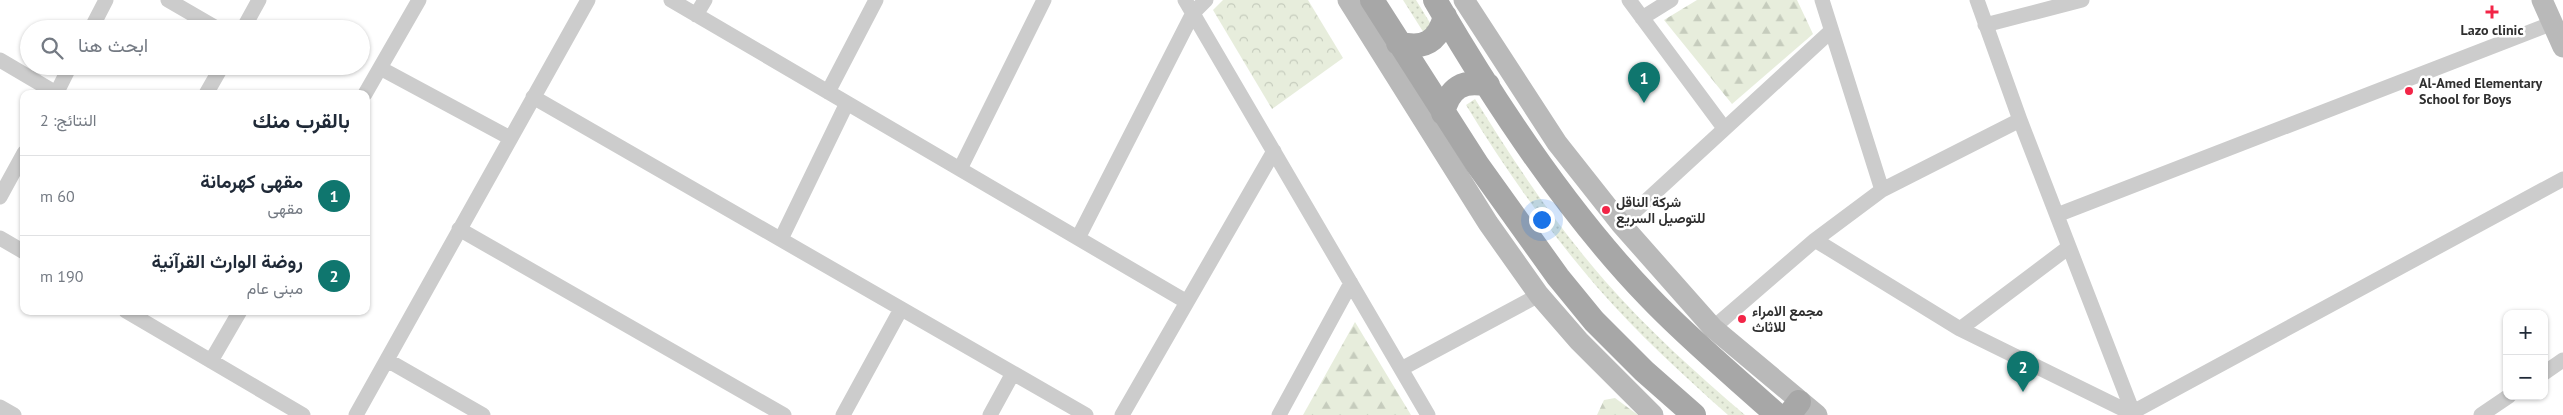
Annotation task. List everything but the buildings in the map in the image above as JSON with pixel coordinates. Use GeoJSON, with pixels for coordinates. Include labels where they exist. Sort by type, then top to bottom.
{"type":"FeatureCollection","features":[{"type":"Feature","properties":{"kind":"main road"},"geometry":{"type":"LineString","coordinates":[[1372,0],[1443,113],[1512,212],[1594,321],[1644,371],[1694,415]]}},
{"type":"Feature","properties":{"kind":"main road"},"geometry":{"type":"LineString","coordinates":[[1398,43],[1410,46],[1423,45],[1438,33],[1440,8]]}},
{"type":"Feature","properties":{"kind":"main road"},"geometry":{"type":"LineString","coordinates":[[1440,8],[1525,141],[1602,245],[1650,298],[1777,415]]}},
{"type":"Feature","properties":{"kind":"main road"},"geometry":{"type":"LineString","coordinates":[[1443,113],[1446,101],[1453,90],[1463,84],[1476,82],[1488,85]]}},
{"type":"Feature","properties":{"kind":"street"},"geometry":{"type":"LineString","coordinates":[[96,20],[106,0]]}},
{"type":"Feature","properties":{"kind":"street"},"geometry":{"type":"LineString","coordinates":[[168,0],[202,20]]}},
{"type":"Feature","properties":{"kind":"street"},"geometry":{"type":"LineString","coordinates":[[248,20],[259,0]]}},
{"type":"Feature","properties":{"kind":"street"},"geometry":{"type":"LineString","coordinates":[[367,90],[419,0]]}},
{"type":"Feature","properties":{"kind":"street"},"geometry":{"type":"LineString","coordinates":[[356,415],[588,0]]}},
{"type":"Feature","properties":{"kind":"street"},"geometry":{"type":"LineString","coordinates":[[671,0],[1187,302]]}},
{"type":"Feature","properties":{"kind":"street"},"geometry":{"type":"LineString","coordinates":[[696,15],[705,0]]}},
{"type":"Feature","properties":{"kind":"street"},"geometry":{"type":"LineString","coordinates":[[828,92],[876,0]]}},
{"type":"Feature","properties":{"kind":"street"},"geometry":{"type":"LineString","coordinates":[[960,169],[1044,0]]}},
{"type":"Feature","properties":{"kind":"street"},"geometry":{"type":"LineString","coordinates":[[1078,238],[1189,7],[1206,0]]}},
{"type":"Feature","properties":{"kind":"street"},"geometry":{"type":"LineString","coordinates":[[1348,0],[1488,223],[1539,295],[1579,341],[1653,415]]}},
{"type":"Feature","properties":{"kind":"street"},"geometry":{"type":"LineString","coordinates":[[1464,0],[1557,143],[1621,224],[1713,328],[1802,411]]}},
{"type":"Feature","properties":{"kind":"street"},"geometry":{"type":"LineString","coordinates":[[1630,0],[1724,128]]}},
{"type":"Feature","properties":{"kind":"street"},"geometry":{"type":"LineString","coordinates":[[1642,18],[1671,0]]}},
{"type":"Feature","properties":{"kind":"street"},"geometry":{"type":"LineString","coordinates":[[1822,0],[1882,190]]}},
{"type":"Feature","properties":{"kind":"street"},"geometry":{"type":"LineString","coordinates":[[1977,0],[2020,120],[2132,414]]}},
{"type":"Feature","properties":{"kind":"street"},"geometry":{"type":"LineString","coordinates":[[1985,25],[2082,0]]}},
{"type":"Feature","properties":{"kind":"street"},"geometry":{"type":"LineString","coordinates":[[2542,0],[2563,47]]}},
{"type":"Feature","properties":{"kind":"street"},"geometry":{"type":"LineString","coordinates":[[1189,7],[1428,415]]}},
{"type":"Feature","properties":{"kind":"street"},"geometry":{"type":"LineString","coordinates":[[2057,215],[2553,23]]}},
{"type":"Feature","properties":{"kind":"street"},"geometry":{"type":"LineString","coordinates":[[1621,224],[1832,31]]}},
{"type":"Feature","properties":{"kind":"street"},"geometry":{"type":"LineString","coordinates":[[0,60],[20,72]]}},
{"type":"Feature","properties":{"kind":"street"},"geometry":{"type":"LineString","coordinates":[[380,68],[510,138]]}},
{"type":"Feature","properties":{"kind":"street"},"geometry":{"type":"LineString","coordinates":[[25,75],[49,90]]}},
{"type":"Feature","properties":{"kind":"street"},"geometry":{"type":"LineString","coordinates":[[58,90],[66,75]]}},
{"type":"Feature","properties":{"kind":"street"},"geometry":{"type":"LineString","coordinates":[[208,90],[217,75]]}},
{"type":"Feature","properties":{"kind":"street"},"geometry":{"type":"LineString","coordinates":[[533,97],[1086,415]]}},
{"type":"Feature","properties":{"kind":"street"},"geometry":{"type":"LineString","coordinates":[[780,239],[847,103]]}},
{"type":"Feature","properties":{"kind":"street"},"geometry":{"type":"LineString","coordinates":[[1713,328],[1816,240],[1882,190],[2020,120]]}},
{"type":"Feature","properties":{"kind":"street"},"geometry":{"type":"LineString","coordinates":[[1122,415],[1274,151]]}},
{"type":"Feature","properties":{"kind":"street"},"geometry":{"type":"LineString","coordinates":[[0,197],[20,160]]}},
{"type":"Feature","properties":{"kind":"street"},"geometry":{"type":"LineString","coordinates":[[2132,414],[2563,179]]}},
{"type":"Feature","properties":{"kind":"street"},"geometry":{"type":"LineString","coordinates":[[460,229],[784,415]]}},
{"type":"Feature","properties":{"kind":"street"},"geometry":{"type":"LineString","coordinates":[[0,238],[20,250]]}},
{"type":"Feature","properties":{"kind":"street"},"geometry":{"type":"LineString","coordinates":[[1816,240],[1960,329],[2132,414]]}},
{"type":"Feature","properties":{"kind":"street"},"geometry":{"type":"LineString","coordinates":[[1960,329],[2069,247]]}},
{"type":"Feature","properties":{"kind":"street"},"geometry":{"type":"LineString","coordinates":[[1279,415],[1351,283]]}},
{"type":"Feature","properties":{"kind":"street"},"geometry":{"type":"LineString","coordinates":[[1401,369],[1539,295]]}},
{"type":"Feature","properties":{"kind":"street"},"geometry":{"type":"LineString","coordinates":[[843,415],[901,309]]}},
{"type":"Feature","properties":{"kind":"street"},"geometry":{"type":"LineString","coordinates":[[133,315],[304,415]]}},
{"type":"Feature","properties":{"kind":"street"},"geometry":{"type":"LineString","coordinates":[[211,361],[238,315]]}},
{"type":"Feature","properties":{"kind":"street"},"geometry":{"type":"LineString","coordinates":[[386,360],[483,415]]}},
{"type":"Feature","properties":{"kind":"street"},"geometry":{"type":"LineString","coordinates":[[2548,370],[2563,360]]}},
{"type":"Feature","properties":{"kind":"street"},"geometry":{"type":"LineString","coordinates":[[990,415],[1013,373]]}},
{"type":"Feature","properties":{"kind":"street"},"geometry":{"type":"LineString","coordinates":[[2481,415],[2503,400]]}},
{"type":"Feature","properties":{"kind":"street"},"geometry":{"type":"LineString","coordinates":[[0,407],[14,415]]}},
{"type":"Feature","properties":{"kind":"green space"},"geometry":{"type":"Polygon","coordinates":[[[1223,0],[1308,0],[1343,58],[1272,109],[1213,10],[1223,0]]]}},
{"type":"Feature","properties":{"kind":"green space"},"geometry":{"type":"Polygon","coordinates":[[[1403,0],[1416,0],[1438,36],[1429,41],[1403,0]]]}},
{"type":"Feature","properties":{"kind":"green space"},"geometry":{"type":"Polygon","coordinates":[[[1697,0],[1797,0],[1813,34],[1732,104],[1664,20],[1697,0]]]}},
{"type":"Feature","properties":{"kind":"green space"},"geometry":{"type":"Polygon","coordinates":[[[1475,99],[1536,193],[1587,260],[1638,317],[1745,415],[1728,415],[1644,337],[1597,287],[1544,221],[1496,152],[1466,105],[1475,99]]]}},
{"type":"Feature","properties":{"kind":"green space"},"geometry":{"type":"Polygon","coordinates":[[[1355,322],[1411,415],[1303,415],[1355,322]]]}},
{"type":"Feature","properties":{"kind":"green space"},"geometry":{"type":"Polygon","coordinates":[[[1615,398],[1638,415],[1597,415],[1604,400],[1615,398]]]}},
{"type":"Feature","properties":{"kind":"place","name":"Lazo clinic"},"geometry":{"type":"Point","coordinates":[2492,12]}},
{"type":"Feature","properties":{"kind":"place","name":"Al-Amed Elementary School for Boys"},"geometry":{"type":"Point","coordinates":[2409,91]}},
{"type":"Feature","properties":{"kind":"place","name":"مقهى كهرمانة"},"geometry":{"type":"Point","coordinates":[1644,103]}},
{"type":"Feature","properties":{"kind":"place","name":"شركة الناقل للتوصيل السريع"},"geometry":{"type":"Point","coordinates":[1606,210]}},
{"type":"Feature","properties":{"kind":"place","name":"مجمع الامراء للاثاث"},"geometry":{"type":"Point","coordinates":[1742,319]}},
{"type":"Feature","properties":{"kind":"place","name":"روضة الوارث القرآنية"},"geometry":{"type":"Point","coordinates":[2023,392]}}]}
